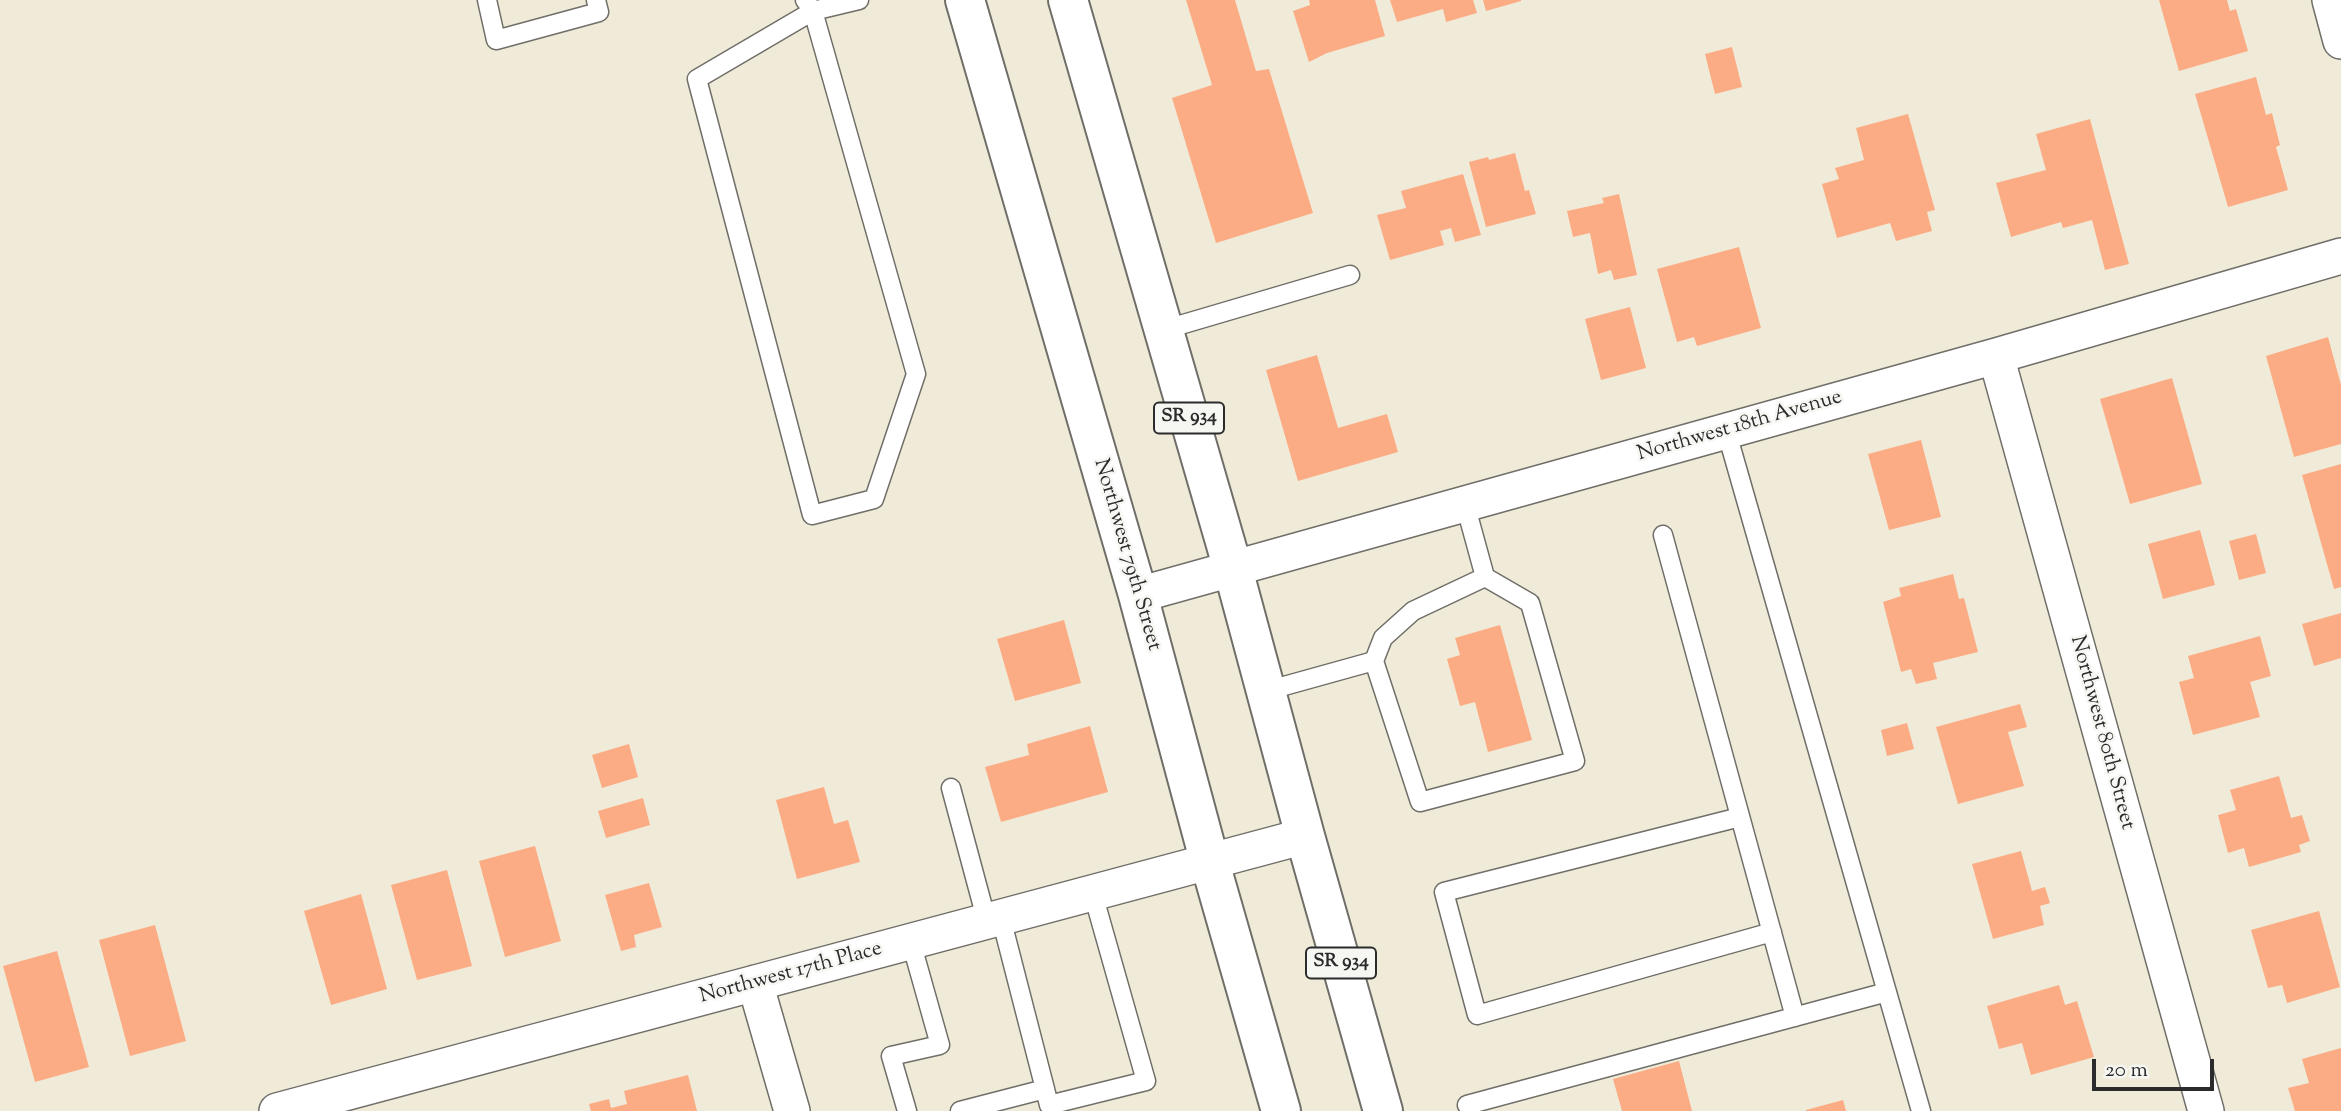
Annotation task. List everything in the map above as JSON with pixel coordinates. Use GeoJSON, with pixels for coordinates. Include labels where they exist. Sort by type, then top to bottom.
{"type":"FeatureCollection","features":[{"type":"Feature","properties":{"kind":"main road","name":"Northwest 79th Street"},"geometry":{"type":"LineString","coordinates":[[965,0],[1138,595],[1210,863],[1281,1111]]}},
{"type":"Feature","properties":{"kind":"main road","name":"SR 934"},"geometry":{"type":"LineString","coordinates":[[1068,0],[1233,569],[1383,1111]]}},
{"type":"Feature","properties":{"kind":"street"},"geometry":{"type":"LineString","coordinates":[[2330,0],[2341,41]]}},
{"type":"Feature","properties":{"kind":"street","name":"Northwest 18th Avenue"},"geometry":{"type":"LineString","coordinates":[[1138,595],[1996,356],[2341,256]]}},
{"type":"Feature","properties":{"kind":"street","name":"Northwest 80th Street"},"geometry":{"type":"LineString","coordinates":[[1996,356],[2206,1111]]}},
{"type":"Feature","properties":{"kind":"street","name":"Northwest 17th Place"},"geometry":{"type":"LineString","coordinates":[[281,1111],[1305,836]]}},
{"type":"Feature","properties":{"kind":"street"},"geometry":{"type":"LineString","coordinates":[[755,983],[792,1111]]}},
{"type":"Feature","properties":{"kind":"lane"},"geometry":{"type":"LineString","coordinates":[[486,0],[496,40],[599,12],[596,0]]}},
{"type":"Feature","properties":{"kind":"lane"},"geometry":{"type":"LineString","coordinates":[[809,6],[915,374],[874,499],[812,515],[697,79],[809,6],[859,0]]}},
{"type":"Feature","properties":{"kind":"lane"},"geometry":{"type":"LineString","coordinates":[[1163,330],[1350,275]]}},
{"type":"Feature","properties":{"kind":"lane"},"geometry":{"type":"LineString","coordinates":[[1726,430],[1922,1111]]}},
{"type":"Feature","properties":{"kind":"lane"},"geometry":{"type":"LineString","coordinates":[[1465,503],[1485,577],[1530,603],[1575,761],[1420,802],[1374,661],[1383,638],[1413,611],[1485,577]]}},
{"type":"Feature","properties":{"kind":"lane"},"geometry":{"type":"LineString","coordinates":[[1663,535],[1795,1017]]}},
{"type":"Feature","properties":{"kind":"lane"},"geometry":{"type":"LineString","coordinates":[[1266,691],[1374,661]]}},
{"type":"Feature","properties":{"kind":"lane"},"geometry":{"type":"LineString","coordinates":[[951,788],[1049,1105],[1146,1081],[1093,894]]}},
{"type":"Feature","properties":{"kind":"lane"},"geometry":{"type":"LineString","coordinates":[[1740,817],[1444,892],[1478,1015],[1772,932]]}},
{"type":"Feature","properties":{"kind":"lane"},"geometry":{"type":"LineString","coordinates":[[907,1111],[891,1056],[940,1045],[911,942]]}},
{"type":"Feature","properties":{"kind":"lane"},"geometry":{"type":"LineString","coordinates":[[1467,1105],[1887,992]]}},
{"type":"Feature","properties":{"kind":"lane"},"geometry":{"type":"LineString","coordinates":[[960,1111],[1045,1089]]}},
{"type":"Feature","properties":{"kind":"building"},"geometry":{"type":"Polygon","coordinates":[[[1186,0],[1235,0],[1256,71],[1269,69],[1313,213],[1216,243],[1172,98],[1212,85],[1186,0]]]}},
{"type":"Feature","properties":{"kind":"building"},"geometry":{"type":"Polygon","coordinates":[[[1309,0],[1375,0],[1385,36],[1327,53],[1309,62],[1293,11],[1310,5],[1309,0]]]}},
{"type":"Feature","properties":{"kind":"building"},"geometry":{"type":"Polygon","coordinates":[[[1390,0],[1473,0],[1477,13],[1446,22],[1443,9],[1397,22],[1390,0]]]}},
{"type":"Feature","properties":{"kind":"building"},"geometry":{"type":"Polygon","coordinates":[[[1483,0],[1521,0],[1521,1],[1486,11],[1483,0]]]}},
{"type":"Feature","properties":{"kind":"building"},"geometry":{"type":"Polygon","coordinates":[[[2159,0],[2227,0],[2230,11],[2236,9],[2248,51],[2179,71],[2159,0]]]}},
{"type":"Feature","properties":{"kind":"building"},"geometry":{"type":"Polygon","coordinates":[[[1732,47],[1742,87],[1715,94],[1705,54],[1732,47]]]}},
{"type":"Feature","properties":{"kind":"building"},"geometry":{"type":"Polygon","coordinates":[[[2256,77],[2266,115],[2272,113],[2280,145],[2276,147],[2288,190],[2228,207],[2195,94],[2256,77]]]}},
{"type":"Feature","properties":{"kind":"building"},"geometry":{"type":"Polygon","coordinates":[[[1908,114],[1935,210],[1927,212],[1932,231],[1896,241],[1890,223],[1837,238],[1822,184],[1839,179],[1835,168],[1864,160],[1856,128],[1908,114]]]}},
{"type":"Feature","properties":{"kind":"building"},"geometry":{"type":"Polygon","coordinates":[[[2090,119],[2129,264],[2105,270],[2092,220],[2063,228],[2061,222],[2011,237],[1996,183],[2046,170],[2036,134],[2090,119]]]}},
{"type":"Feature","properties":{"kind":"building"},"geometry":{"type":"Polygon","coordinates":[[[1515,153],[1525,191],[1529,190],[1536,214],[1486,227],[1469,162],[1515,153]]]}},
{"type":"Feature","properties":{"kind":"building"},"geometry":{"type":"Polygon","coordinates":[[[1463,174],[1481,235],[1455,242],[1451,228],[1440,231],[1444,245],[1390,260],[1377,215],[1406,208],[1401,191],[1463,174]]]}},
{"type":"Feature","properties":{"kind":"building"},"geometry":{"type":"Polygon","coordinates":[[[1619,194],[1637,275],[1614,280],[1611,270],[1598,274],[1590,233],[1573,237],[1567,211],[1604,203],[1602,198],[1619,194]]]}},
{"type":"Feature","properties":{"kind":"building"},"geometry":{"type":"Polygon","coordinates":[[[1739,247],[1761,328],[1697,346],[1694,337],[1677,342],[1657,269],[1739,247]]]}},
{"type":"Feature","properties":{"kind":"building"},"geometry":{"type":"Polygon","coordinates":[[[1630,307],[1646,368],[1601,380],[1585,319],[1630,307]]]}},
{"type":"Feature","properties":{"kind":"building"},"geometry":{"type":"Polygon","coordinates":[[[2328,337],[2341,385],[2341,444],[2294,457],[2266,356],[2328,337]]]}},
{"type":"Feature","properties":{"kind":"building"},"geometry":{"type":"Polygon","coordinates":[[[1317,355],[1338,428],[1387,414],[1398,452],[1298,481],[1266,370],[1317,355]]]}},
{"type":"Feature","properties":{"kind":"building"},"geometry":{"type":"Polygon","coordinates":[[[2172,378],[2202,484],[2130,504],[2100,399],[2172,378]]]}},
{"type":"Feature","properties":{"kind":"building"},"geometry":{"type":"Polygon","coordinates":[[[1921,440],[1941,517],[1889,530],[1868,454],[1921,440]]]}},
{"type":"Feature","properties":{"kind":"building"},"geometry":{"type":"Polygon","coordinates":[[[2341,464],[2341,587],[2334,589],[2302,475],[2341,464]]]}},
{"type":"Feature","properties":{"kind":"building"},"geometry":{"type":"Polygon","coordinates":[[[2200,530],[2215,585],[2163,599],[2148,544],[2200,530]]]}},
{"type":"Feature","properties":{"kind":"building"},"geometry":{"type":"Polygon","coordinates":[[[2256,534],[2266,573],[2239,580],[2229,541],[2256,534]]]}},
{"type":"Feature","properties":{"kind":"building"},"geometry":{"type":"Polygon","coordinates":[[[1953,574],[1959,599],[1964,598],[1978,652],[1933,663],[1937,679],[1916,684],[1911,669],[1901,672],[1883,602],[1901,596],[1899,588],[1953,574]]]}},
{"type":"Feature","properties":{"kind":"building"},"geometry":{"type":"Polygon","coordinates":[[[2341,613],[2341,658],[2314,666],[2302,624],[2341,613]]]}},
{"type":"Feature","properties":{"kind":"building"},"geometry":{"type":"Polygon","coordinates":[[[1064,620],[1081,683],[1015,701],[997,639],[1064,620]]]}},
{"type":"Feature","properties":{"kind":"building"},"geometry":{"type":"Polygon","coordinates":[[[1500,625],[1532,740],[1488,752],[1475,702],[1460,706],[1447,659],[1460,655],[1455,638],[1500,625]]]}},
{"type":"Feature","properties":{"kind":"building"},"geometry":{"type":"Polygon","coordinates":[[[2260,636],[2271,676],[2250,682],[2260,717],[2193,735],[2179,682],[2194,678],[2188,656],[2260,636]]]}},
{"type":"Feature","properties":{"kind":"building"},"geometry":{"type":"Polygon","coordinates":[[[2020,704],[2027,727],[2008,732],[2024,786],[1958,804],[1936,727],[2020,704]]]}},
{"type":"Feature","properties":{"kind":"building"},"geometry":{"type":"Polygon","coordinates":[[[1907,723],[1914,749],[1887,756],[1881,730],[1907,723]]]}},
{"type":"Feature","properties":{"kind":"building"},"geometry":{"type":"Polygon","coordinates":[[[1090,726],[1108,792],[1001,822],[985,767],[1029,755],[1027,744],[1090,726]]]}},
{"type":"Feature","properties":{"kind":"building"},"geometry":{"type":"Polygon","coordinates":[[[629,744],[638,777],[602,788],[592,755],[629,744]]]}},
{"type":"Feature","properties":{"kind":"building"},"geometry":{"type":"Polygon","coordinates":[[[2279,776],[2291,818],[2302,815],[2310,841],[2299,845],[2301,852],[2249,867],[2244,848],[2228,853],[2218,815],[2236,810],[2230,790],[2279,776]]]}},
{"type":"Feature","properties":{"kind":"building"},"geometry":{"type":"Polygon","coordinates":[[[824,787],[834,824],[848,820],[860,862],[797,879],[776,800],[824,787]]]}},
{"type":"Feature","properties":{"kind":"building"},"geometry":{"type":"Polygon","coordinates":[[[643,798],[650,825],[606,838],[598,811],[643,798]]]}},
{"type":"Feature","properties":{"kind":"building"},"geometry":{"type":"Polygon","coordinates":[[[535,846],[561,941],[505,957],[479,861],[535,846]]]}},
{"type":"Feature","properties":{"kind":"building"},"geometry":{"type":"Polygon","coordinates":[[[2021,851],[2032,891],[2045,887],[2050,903],[2040,906],[2044,925],[1993,939],[1972,864],[2021,851]]]}},
{"type":"Feature","properties":{"kind":"building"},"geometry":{"type":"Polygon","coordinates":[[[447,870],[472,966],[417,980],[391,885],[447,870]]]}},
{"type":"Feature","properties":{"kind":"building"},"geometry":{"type":"Polygon","coordinates":[[[649,883],[662,927],[634,935],[636,947],[621,951],[605,895],[649,883]]]}},
{"type":"Feature","properties":{"kind":"building"},"geometry":{"type":"Polygon","coordinates":[[[361,894],[387,989],[331,1005],[304,911],[361,894]]]}},
{"type":"Feature","properties":{"kind":"building"},"geometry":{"type":"Polygon","coordinates":[[[2319,911],[2340,987],[2287,1003],[2282,985],[2268,988],[2251,930],[2319,911]]]}},
{"type":"Feature","properties":{"kind":"building"},"geometry":{"type":"Polygon","coordinates":[[[155,925],[186,1041],[130,1056],[99,940],[155,925]]]}},
{"type":"Feature","properties":{"kind":"building"},"geometry":{"type":"Polygon","coordinates":[[[57,951],[89,1067],[35,1082],[3,966],[57,951]]]}},
{"type":"Feature","properties":{"kind":"building"},"geometry":{"type":"Polygon","coordinates":[[[2059,985],[2065,1005],[2077,1001],[2094,1057],[2031,1075],[2022,1043],[1999,1049],[1987,1006],[2059,985]]]}},
{"type":"Feature","properties":{"kind":"building"},"geometry":{"type":"Polygon","coordinates":[[[2341,1048],[2341,1111],[2295,1111],[2288,1088],[2309,1083],[2302,1059],[2341,1048]]]}},
{"type":"Feature","properties":{"kind":"building"},"geometry":{"type":"Polygon","coordinates":[[[1679,1061],[1692,1111],[1622,1111],[1613,1079],[1679,1061]]]}},
{"type":"Feature","properties":{"kind":"building"},"geometry":{"type":"Polygon","coordinates":[[[688,1075],[697,1111],[591,1111],[589,1104],[609,1099],[611,1108],[627,1104],[624,1091],[688,1075]]]}},
{"type":"Feature","properties":{"kind":"building"},"geometry":{"type":"Polygon","coordinates":[[[1843,1100],[1846,1111],[1806,1111],[1806,1110],[1843,1100]]]}}]}
